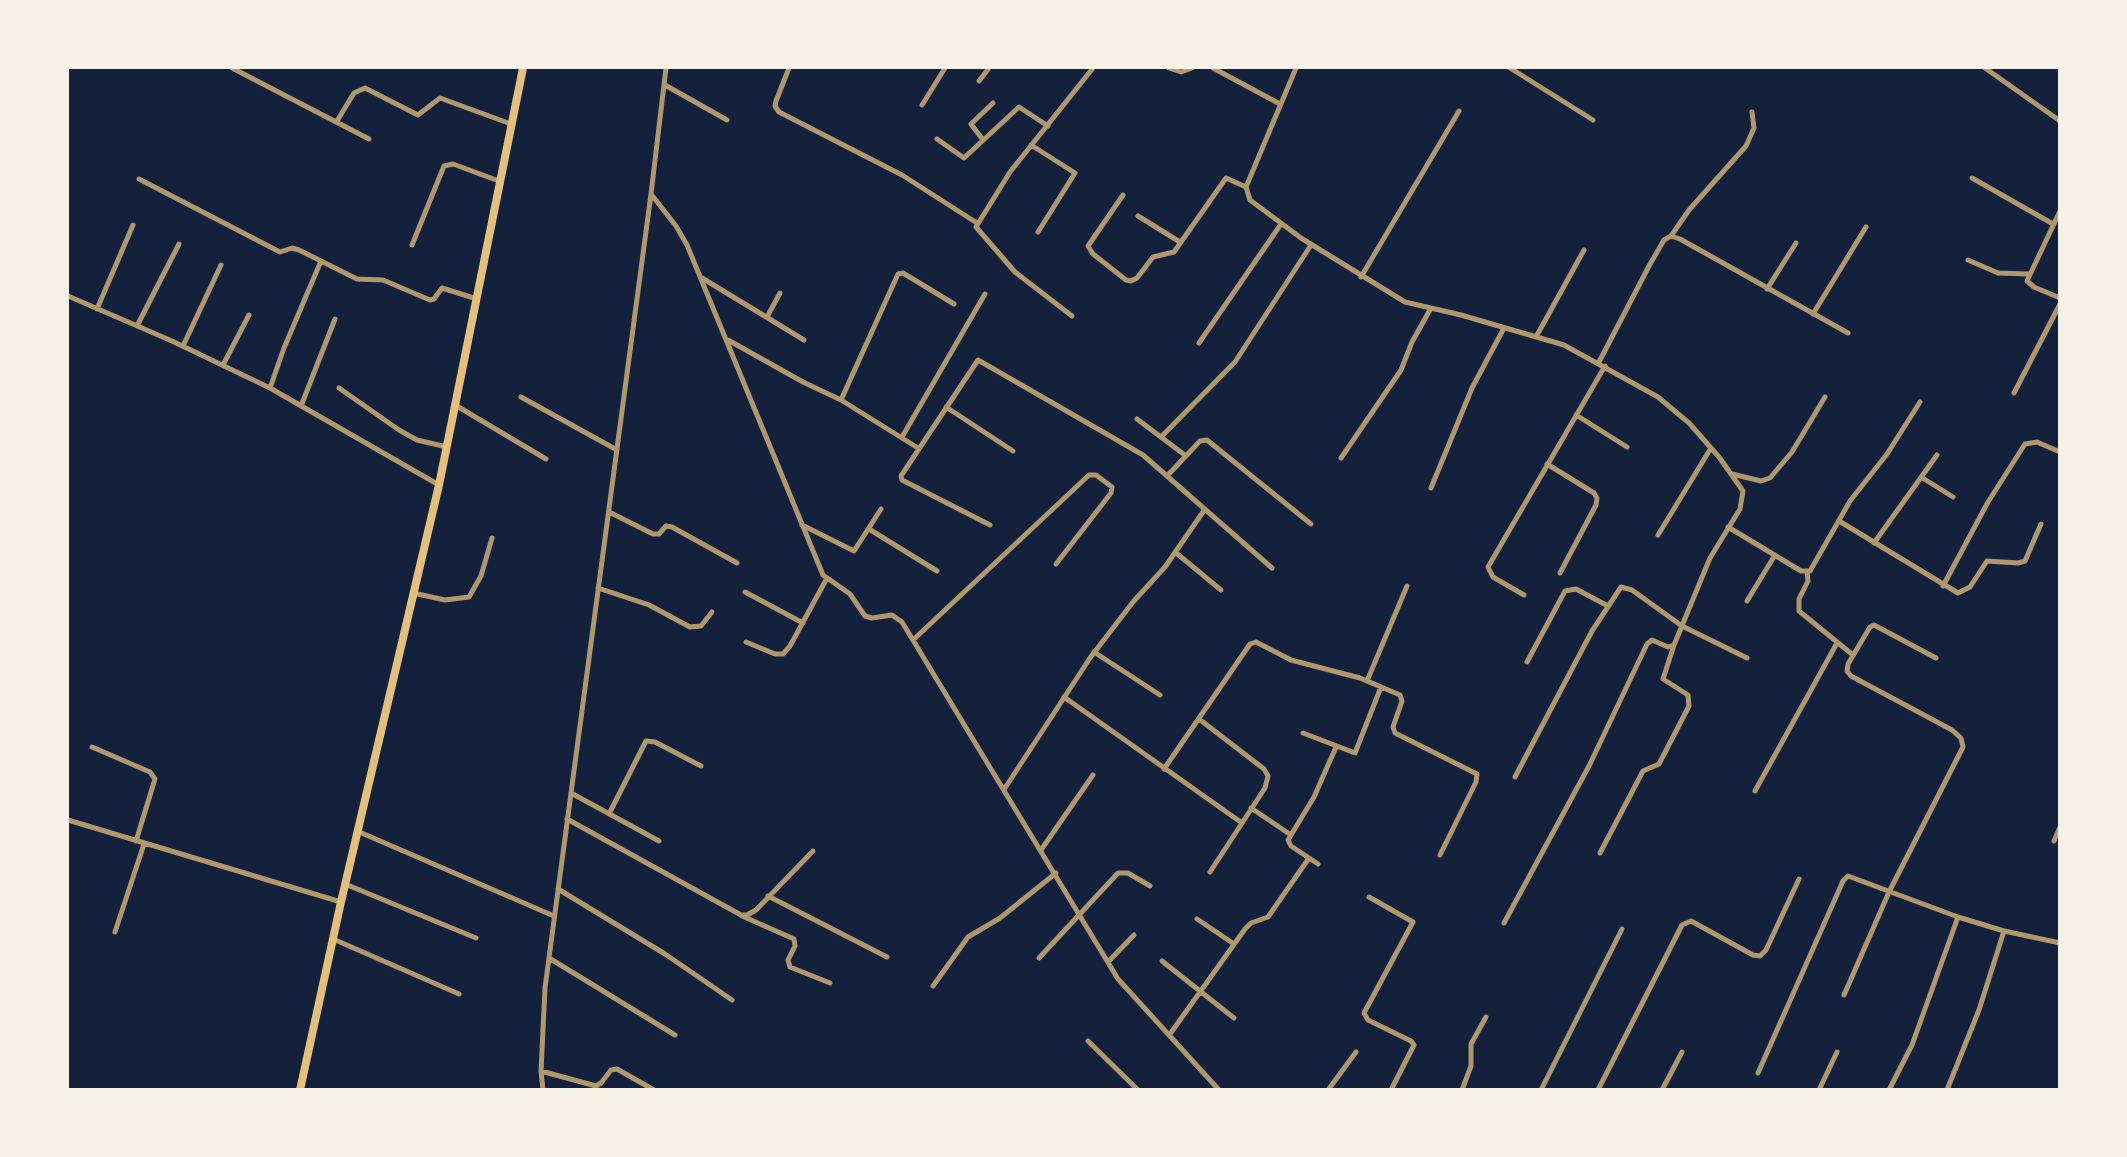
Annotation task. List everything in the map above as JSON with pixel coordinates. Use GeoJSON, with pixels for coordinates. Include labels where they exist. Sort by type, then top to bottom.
{"type":"FeatureCollection","features":[{"type":"Feature","properties":{"kind":"main road"},"geometry":{"type":"LineString","coordinates":[[300,1089],[357,831],[439,484],[523,68]]}},
{"type":"Feature","properties":{"kind":"street"},"geometry":{"type":"LineString","coordinates":[[232,68],[369,139]]}},
{"type":"Feature","properties":{"kind":"street"},"geometry":{"type":"LineString","coordinates":[[543,1089],[541,1071],[549,957],[666,68]]}},
{"type":"Feature","properties":{"kind":"street"},"geometry":{"type":"LineString","coordinates":[[789,68],[776,101],[775,106],[779,111],[902,175],[977,223]]}},
{"type":"Feature","properties":{"kind":"street"},"geometry":{"type":"LineString","coordinates":[[922,105],[945,68]]}},
{"type":"Feature","properties":{"kind":"street"},"geometry":{"type":"LineString","coordinates":[[979,81],[989,68]]}},
{"type":"Feature","properties":{"kind":"street"},"geometry":{"type":"LineString","coordinates":[[1072,316],[1015,272],[979,234],[977,223],[1031,145],[1093,68]]}},
{"type":"Feature","properties":{"kind":"street"},"geometry":{"type":"LineString","coordinates":[[1169,68],[1181,72],[1192,68]]}},
{"type":"Feature","properties":{"kind":"street"},"geometry":{"type":"LineString","coordinates":[[1213,68],[1280,104]]}},
{"type":"Feature","properties":{"kind":"street"},"geometry":{"type":"LineString","coordinates":[[1296,68],[1246,187],[1250,200],[1311,244],[1405,302],[1564,345],[1599,362],[1658,397],[1685,420],[1711,448],[1732,474],[1744,495],[1740,509],[1710,558],[1674,645],[1663,679],[1688,695],[1689,706],[1661,762],[1643,771],[1600,854]]}},
{"type":"Feature","properties":{"kind":"street"},"geometry":{"type":"LineString","coordinates":[[1510,68],[1593,120]]}},
{"type":"Feature","properties":{"kind":"street"},"geometry":{"type":"LineString","coordinates":[[1985,68],[2060,121]]}},
{"type":"Feature","properties":{"kind":"street"},"geometry":{"type":"LineString","coordinates":[[665,85],[727,120]]}},
{"type":"Feature","properties":{"kind":"street"},"geometry":{"type":"LineString","coordinates":[[337,121],[354,93],[365,88],[418,115],[440,98],[511,124]]}},
{"type":"Feature","properties":{"kind":"street"},"geometry":{"type":"LineString","coordinates":[[983,140],[971,124],[993,103]]}},
{"type":"Feature","properties":{"kind":"street"},"geometry":{"type":"LineString","coordinates":[[938,139],[964,158],[1016,107],[1048,126]]}},
{"type":"Feature","properties":{"kind":"street"},"geometry":{"type":"LineString","coordinates":[[1361,276],[1459,111]]}},
{"type":"Feature","properties":{"kind":"street"},"geometry":{"type":"LineString","coordinates":[[1599,362],[1664,240],[1671,236],[1689,210],[1746,146],[1754,128],[1752,112]]}},
{"type":"Feature","properties":{"kind":"street"},"geometry":{"type":"LineString","coordinates":[[1031,145],[1075,173],[1038,232]]}},
{"type":"Feature","properties":{"kind":"street"},"geometry":{"type":"LineString","coordinates":[[412,245],[444,166],[453,164],[500,181]]}},
{"type":"Feature","properties":{"kind":"street"},"geometry":{"type":"LineString","coordinates":[[1123,195],[1088,244],[1093,254],[1131,281],[1137,278],[1150,258],[1171,254],[1226,178],[1246,187]]}},
{"type":"Feature","properties":{"kind":"street"},"geometry":{"type":"LineString","coordinates":[[1972,178],[2053,224]]}},
{"type":"Feature","properties":{"kind":"street"},"geometry":{"type":"LineString","coordinates":[[139,179],[280,252],[295,248],[357,279],[383,280],[430,300],[434,299],[442,288],[477,299]]}},
{"type":"Feature","properties":{"kind":"street"},"geometry":{"type":"LineString","coordinates":[[651,194],[676,225],[701,277],[819,569],[826,578],[850,594],[865,616],[872,618],[892,615],[899,619],[1005,788],[1125,988],[1219,1089]]}},
{"type":"Feature","properties":{"kind":"street"},"geometry":{"type":"LineString","coordinates":[[2060,211],[2027,280],[2031,285],[2060,298]]}},
{"type":"Feature","properties":{"kind":"street"},"geometry":{"type":"LineString","coordinates":[[1138,216],[1180,242]]}},
{"type":"Feature","properties":{"kind":"street"},"geometry":{"type":"LineString","coordinates":[[1199,344],[1281,224]]}},
{"type":"Feature","properties":{"kind":"street"},"geometry":{"type":"LineString","coordinates":[[97,309],[133,225]]}},
{"type":"Feature","properties":{"kind":"street"},"geometry":{"type":"LineString","coordinates":[[1813,314],[1866,228]]}},
{"type":"Feature","properties":{"kind":"street"},"geometry":{"type":"LineString","coordinates":[[1671,236],[1680,238],[1848,333]]}},
{"type":"Feature","properties":{"kind":"street"},"geometry":{"type":"LineString","coordinates":[[1767,289],[1796,243]]}},
{"type":"Feature","properties":{"kind":"street"},"geometry":{"type":"LineString","coordinates":[[137,326],[179,244]]}},
{"type":"Feature","properties":{"kind":"street"},"geometry":{"type":"LineString","coordinates":[[1161,437],[1235,362],[1311,244]]}},
{"type":"Feature","properties":{"kind":"street"},"geometry":{"type":"LineString","coordinates":[[1536,337],[1584,250]]}},
{"type":"Feature","properties":{"kind":"street"},"geometry":{"type":"LineString","coordinates":[[1968,260],[1998,273],[2028,274]]}},
{"type":"Feature","properties":{"kind":"street"},"geometry":{"type":"LineString","coordinates":[[270,388],[284,348],[321,261]]}},
{"type":"Feature","properties":{"kind":"street"},"geometry":{"type":"LineString","coordinates":[[183,346],[221,265]]}},
{"type":"Feature","properties":{"kind":"street"},"geometry":{"type":"LineString","coordinates":[[841,400],[898,274],[903,273],[954,304]]}},
{"type":"Feature","properties":{"kind":"street"},"geometry":{"type":"LineString","coordinates":[[701,277],[804,340]]}},
{"type":"Feature","properties":{"kind":"street"},"geometry":{"type":"LineString","coordinates":[[767,317],[780,293]]}},
{"type":"Feature","properties":{"kind":"street"},"geometry":{"type":"LineString","coordinates":[[902,437],[985,294]]}},
{"type":"Feature","properties":{"kind":"street"},"geometry":{"type":"LineString","coordinates":[[68,296],[183,346],[270,388],[439,484]]}},
{"type":"Feature","properties":{"kind":"street"},"geometry":{"type":"LineString","coordinates":[[2014,393],[2060,304]]}},
{"type":"Feature","properties":{"kind":"street"},"geometry":{"type":"LineString","coordinates":[[1341,458],[1401,370],[1412,342],[1431,308]]}},
{"type":"Feature","properties":{"kind":"street"},"geometry":{"type":"LineString","coordinates":[[223,365],[249,315]]}},
{"type":"Feature","properties":{"kind":"street"},"geometry":{"type":"LineString","coordinates":[[301,406],[335,319]]}},
{"type":"Feature","properties":{"kind":"street"},"geometry":{"type":"LineString","coordinates":[[1431,488],[1472,388],[1504,328]]}},
{"type":"Feature","properties":{"kind":"street"},"geometry":{"type":"LineString","coordinates":[[728,340],[803,382],[841,400],[918,448]]}},
{"type":"Feature","properties":{"kind":"street"},"geometry":{"type":"LineString","coordinates":[[990,525],[902,480],[901,474],[976,361],[981,360],[1118,439],[1167,476],[1272,568]]}},
{"type":"Feature","properties":{"kind":"street"},"geometry":{"type":"LineString","coordinates":[[1524,595],[1493,577],[1488,567],[1605,366]]}},
{"type":"Feature","properties":{"kind":"street"},"geometry":{"type":"LineString","coordinates":[[339,388],[417,440],[447,447]]}},
{"type":"Feature","properties":{"kind":"street"},"geometry":{"type":"LineString","coordinates":[[521,397],[617,450]]}},
{"type":"Feature","properties":{"kind":"street"},"geometry":{"type":"LineString","coordinates":[[1732,474],[1761,481],[1770,478],[1792,452],[1825,397]]}},
{"type":"Feature","properties":{"kind":"street"},"geometry":{"type":"LineString","coordinates":[[1807,572],[1812,569],[1850,501],[1887,454],[1920,402]]}},
{"type":"Feature","properties":{"kind":"street"},"geometry":{"type":"LineString","coordinates":[[455,405],[546,459]]}},
{"type":"Feature","properties":{"kind":"street"},"geometry":{"type":"LineString","coordinates":[[946,407],[1013,451]]}},
{"type":"Feature","properties":{"kind":"street"},"geometry":{"type":"LineString","coordinates":[[1576,415],[1627,447]]}},
{"type":"Feature","properties":{"kind":"street"},"geometry":{"type":"LineString","coordinates":[[1137,419],[1186,456]]}},
{"type":"Feature","properties":{"kind":"street"},"geometry":{"type":"LineString","coordinates":[[1167,476],[1200,441],[1210,441],[1311,524]]}},
{"type":"Feature","properties":{"kind":"street"},"geometry":{"type":"LineString","coordinates":[[1943,586],[1988,502],[2025,444],[2037,442],[2060,452]]}},
{"type":"Feature","properties":{"kind":"street"},"geometry":{"type":"LineString","coordinates":[[1658,534],[1711,448]]}},
{"type":"Feature","properties":{"kind":"street"},"geometry":{"type":"LineString","coordinates":[[1874,543],[1937,455]]}},
{"type":"Feature","properties":{"kind":"street"},"geometry":{"type":"LineString","coordinates":[[1547,464],[1594,493],[1597,498],[1596,505],[1560,573]]}},
{"type":"Feature","properties":{"kind":"street"},"geometry":{"type":"LineString","coordinates":[[913,640],[1089,475],[1096,475],[1112,487],[1111,494],[1056,564]]}},
{"type":"Feature","properties":{"kind":"street"},"geometry":{"type":"LineString","coordinates":[[1921,477],[1953,497]]}},
{"type":"Feature","properties":{"kind":"street"},"geometry":{"type":"LineString","coordinates":[[802,525],[853,551],[858,549],[881,509]]}},
{"type":"Feature","properties":{"kind":"street"},"geometry":{"type":"LineString","coordinates":[[1005,788],[1094,652],[1175,552],[1205,509]]}},
{"type":"Feature","properties":{"kind":"street"},"geometry":{"type":"LineString","coordinates":[[609,512],[653,534],[659,534],[666,526],[672,526],[737,563]]}},
{"type":"Feature","properties":{"kind":"street"},"geometry":{"type":"LineString","coordinates":[[1839,521],[1943,586],[1963,593],[1970,587],[1987,561],[2018,563],[2025,561],[2041,524]]}},
{"type":"Feature","properties":{"kind":"street"},"geometry":{"type":"LineString","coordinates":[[1728,527],[1807,572]]}},
{"type":"Feature","properties":{"kind":"street"},"geometry":{"type":"LineString","coordinates":[[869,529],[938,571]]}},
{"type":"Feature","properties":{"kind":"street"},"geometry":{"type":"LineString","coordinates":[[413,593],[445,600],[469,597],[479,582],[492,538]]}},
{"type":"Feature","properties":{"kind":"street"},"geometry":{"type":"LineString","coordinates":[[1175,552],[1221,590]]}},
{"type":"Feature","properties":{"kind":"street"},"geometry":{"type":"LineString","coordinates":[[1748,602],[1775,555]]}},
{"type":"Feature","properties":{"kind":"street"},"geometry":{"type":"LineString","coordinates":[[1807,572],[1808,581],[1799,599],[1799,611],[1853,655]]}},
{"type":"Feature","properties":{"kind":"street"},"geometry":{"type":"LineString","coordinates":[[746,642],[775,654],[783,654],[803,623],[826,578]]}},
{"type":"Feature","properties":{"kind":"street"},"geometry":{"type":"LineString","coordinates":[[1367,681],[1407,586]]}},
{"type":"Feature","properties":{"kind":"street"},"geometry":{"type":"LineString","coordinates":[[598,588],[649,605],[690,627],[700,626],[712,612]]}},
{"type":"Feature","properties":{"kind":"street"},"geometry":{"type":"LineString","coordinates":[[1515,777],[1619,589],[1629,588],[1682,626],[1747,658]]}},
{"type":"Feature","properties":{"kind":"street"},"geometry":{"type":"LineString","coordinates":[[1527,662],[1565,591],[1576,589],[1608,606]]}},
{"type":"Feature","properties":{"kind":"street"},"geometry":{"type":"LineString","coordinates":[[745,592],[803,623]]}},
{"type":"Feature","properties":{"kind":"street"},"geometry":{"type":"LineString","coordinates":[[1844,995],[1890,892],[1962,753],[1963,742],[1952,730],[1849,674],[1848,664],[1870,627],[1874,625],[1936,658]]}},
{"type":"Feature","properties":{"kind":"street"},"geometry":{"type":"LineString","coordinates":[[1504,924],[1585,775],[1647,644],[1652,640],[1668,647],[1674,645]]}},
{"type":"Feature","properties":{"kind":"street"},"geometry":{"type":"LineString","coordinates":[[1164,769],[1253,641],[1291,660],[1367,681],[1402,698],[1393,727],[1395,733],[1477,776],[1440,855]]}},
{"type":"Feature","properties":{"kind":"street"},"geometry":{"type":"LineString","coordinates":[[1755,791],[1837,643]]}},
{"type":"Feature","properties":{"kind":"street"},"geometry":{"type":"LineString","coordinates":[[1094,652],[1160,695]]}},
{"type":"Feature","properties":{"kind":"street"},"geometry":{"type":"LineString","coordinates":[[1303,733],[1350,753],[1357,752],[1381,687]]}},
{"type":"Feature","properties":{"kind":"street"},"geometry":{"type":"LineString","coordinates":[[1064,697],[1242,823]]}},
{"type":"Feature","properties":{"kind":"street"},"geometry":{"type":"LineString","coordinates":[[1199,719],[1266,772],[1265,788],[1210,872]]}},
{"type":"Feature","properties":{"kind":"street"},"geometry":{"type":"LineString","coordinates":[[609,814],[646,741],[655,742],[701,766]]}},
{"type":"Feature","properties":{"kind":"street"},"geometry":{"type":"LineString","coordinates":[[92,747],[150,772],[154,779],[136,841]]}},
{"type":"Feature","properties":{"kind":"street"},"geometry":{"type":"LineString","coordinates":[[1318,864],[1289,843],[1291,835],[1314,797],[1336,747]]}},
{"type":"Feature","properties":{"kind":"street"},"geometry":{"type":"LineString","coordinates":[[1041,849],[1093,775]]}},
{"type":"Feature","properties":{"kind":"street"},"geometry":{"type":"LineString","coordinates":[[571,794],[659,841]]}},
{"type":"Feature","properties":{"kind":"street"},"geometry":{"type":"LineString","coordinates":[[1251,808],[1291,835]]}},
{"type":"Feature","properties":{"kind":"street"},"geometry":{"type":"LineString","coordinates":[[567,819],[741,915],[794,939],[795,946],[788,960],[790,967],[830,983]]}},
{"type":"Feature","properties":{"kind":"street"},"geometry":{"type":"LineString","coordinates":[[68,820],[341,902]]}},
{"type":"Feature","properties":{"kind":"street"},"geometry":{"type":"LineString","coordinates":[[2054,841],[2060,827]]}},
{"type":"Feature","properties":{"kind":"street"},"geometry":{"type":"LineString","coordinates":[[357,831],[554,916]]}},
{"type":"Feature","properties":{"kind":"street"},"geometry":{"type":"LineString","coordinates":[[115,932],[144,844]]}},
{"type":"Feature","properties":{"kind":"street"},"geometry":{"type":"LineString","coordinates":[[741,915],[752,913],[813,851]]}},
{"type":"Feature","properties":{"kind":"street"},"geometry":{"type":"LineString","coordinates":[[1170,1034],[1248,925],[1268,917],[1309,858]]}},
{"type":"Feature","properties":{"kind":"street"},"geometry":{"type":"LineString","coordinates":[[1039,958],[1120,872],[1128,873],[1150,885]]}},
{"type":"Feature","properties":{"kind":"street"},"geometry":{"type":"LineString","coordinates":[[933,986],[963,943],[974,932],[1000,918],[1056,873]]}},
{"type":"Feature","properties":{"kind":"street"},"geometry":{"type":"LineString","coordinates":[[1758,1074],[1843,881],[1852,877],[1958,917],[2004,931],[2060,943]]}},
{"type":"Feature","properties":{"kind":"street"},"geometry":{"type":"LineString","coordinates":[[1598,1089],[1685,922],[1691,921],[1753,955],[1760,956],[1766,950],[1799,879]]}},
{"type":"Feature","properties":{"kind":"street"},"geometry":{"type":"LineString","coordinates":[[345,884],[476,938]]}},
{"type":"Feature","properties":{"kind":"street"},"geometry":{"type":"LineString","coordinates":[[558,889],[665,954],[732,1000]]}},
{"type":"Feature","properties":{"kind":"street"},"geometry":{"type":"LineString","coordinates":[[768,896],[887,957]]}},
{"type":"Feature","properties":{"kind":"street"},"geometry":{"type":"LineString","coordinates":[[1369,897],[1413,922],[1364,1013],[1368,1020],[1411,1041],[1414,1045],[1391,1089]]}},
{"type":"Feature","properties":{"kind":"street"},"geometry":{"type":"LineString","coordinates":[[1889,1089],[1912,1045],[1958,917]]}},
{"type":"Feature","properties":{"kind":"street"},"geometry":{"type":"LineString","coordinates":[[1197,919],[1234,944]]}},
{"type":"Feature","properties":{"kind":"street"},"geometry":{"type":"LineString","coordinates":[[1541,1089],[1622,928]]}},
{"type":"Feature","properties":{"kind":"street"},"geometry":{"type":"LineString","coordinates":[[1947,1089],[1979,1010],[2004,931]]}},
{"type":"Feature","properties":{"kind":"street"},"geometry":{"type":"LineString","coordinates":[[1108,962],[1134,935]]}},
{"type":"Feature","properties":{"kind":"street"},"geometry":{"type":"LineString","coordinates":[[333,939],[459,994]]}},
{"type":"Feature","properties":{"kind":"street"},"geometry":{"type":"LineString","coordinates":[[549,957],[675,1035]]}},
{"type":"Feature","properties":{"kind":"street"},"geometry":{"type":"LineString","coordinates":[[1162,961],[1202,990],[1234,1018]]}},
{"type":"Feature","properties":{"kind":"street"},"geometry":{"type":"LineString","coordinates":[[1462,1089],[1471,1066],[1471,1044],[1486,1017]]}},
{"type":"Feature","properties":{"kind":"street"},"geometry":{"type":"LineString","coordinates":[[1088,1041],[1138,1089]]}},
{"type":"Feature","properties":{"kind":"street"},"geometry":{"type":"LineString","coordinates":[[1328,1089],[1356,1052]]}},
{"type":"Feature","properties":{"kind":"street"},"geometry":{"type":"LineString","coordinates":[[1662,1089],[1682,1052]]}},
{"type":"Feature","properties":{"kind":"street"},"geometry":{"type":"LineString","coordinates":[[1819,1089],[1837,1052]]}},
{"type":"Feature","properties":{"kind":"street"},"geometry":{"type":"LineString","coordinates":[[541,1071],[599,1087],[614,1069],[654,1089]]}}]}
